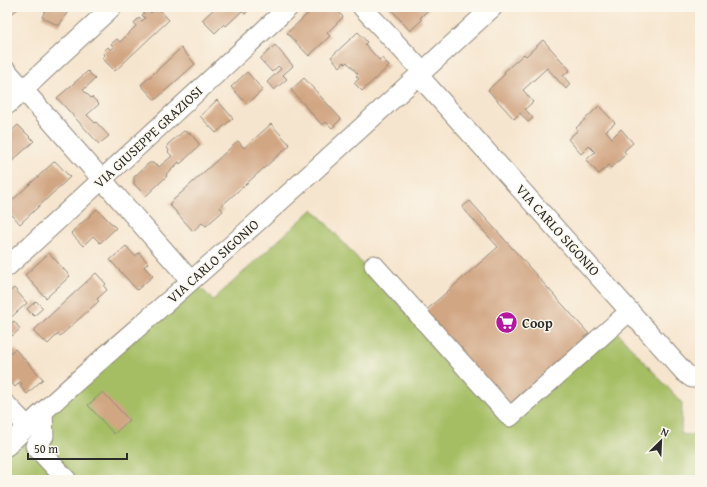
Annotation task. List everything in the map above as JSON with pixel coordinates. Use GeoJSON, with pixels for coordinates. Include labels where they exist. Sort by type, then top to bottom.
{"type":"FeatureCollection","features":[{"type":"Feature","properties":{"kind":"street"},"geometry":{"type":"LineString","coordinates":[[7,105],[112,7]]}},
{"type":"Feature","properties":{"kind":"street","name":"VIA GIUSEPPE GRAZIOSI"},"geometry":{"type":"LineString","coordinates":[[7,267],[289,7]]}},
{"type":"Feature","properties":{"kind":"street"},"geometry":{"type":"LineString","coordinates":[[362,7],[423,71]]}},
{"type":"Feature","properties":{"kind":"street","name":"VIA CARLO SIGONIO"},"geometry":{"type":"LineString","coordinates":[[7,446],[42,412],[191,281],[493,7]]}},
{"type":"Feature","properties":{"kind":"street"},"geometry":{"type":"LineString","coordinates":[[7,71],[191,281]]}},
{"type":"Feature","properties":{"kind":"street","name":"VIA CARLO SIGONIO"},"geometry":{"type":"LineString","coordinates":[[423,71],[568,226]]}},
{"type":"Feature","properties":{"kind":"street","name":"VIA CARLO SIGONIO"},"geometry":{"type":"LineString","coordinates":[[423,71],[685,373],[692,378],[700,378]]}},
{"type":"Feature","properties":{"kind":"street"},"geometry":{"type":"LineString","coordinates":[[374,265],[510,417],[630,311]]}},
{"type":"Feature","properties":{"kind":"street"},"geometry":{"type":"LineString","coordinates":[[7,405],[27,426]]}},
{"type":"Feature","properties":{"kind":"street"},"geometry":{"type":"LineString","coordinates":[[42,412],[44,436],[35,446],[67,480]]}},
{"type":"Feature","properties":{"kind":"green space"},"geometry":{"type":"Polygon","coordinates":[[[313,209],[509,426],[616,331],[682,403],[681,434],[700,436],[700,480],[7,480],[7,452],[195,282],[213,300],[313,209]]]}},
{"type":"Feature","properties":{"kind":"building"},"geometry":{"type":"Polygon","coordinates":[[[7,7],[20,7],[13,13],[7,7]]]}},
{"type":"Feature","properties":{"kind":"building"},"geometry":{"type":"Polygon","coordinates":[[[47,7],[72,7],[59,26],[42,17],[47,7]]]}},
{"type":"Feature","properties":{"kind":"building"},"geometry":{"type":"Polygon","coordinates":[[[157,7],[169,20],[115,71],[102,58],[105,55],[103,52],[108,47],[111,50],[114,47],[111,44],[117,39],[120,42],[136,26],[134,23],[139,18],[142,21],[145,18],[142,15],[148,10],[151,13],[157,7]]]}},
{"type":"Feature","properties":{"kind":"building"},"geometry":{"type":"Polygon","coordinates":[[[216,7],[252,7],[245,14],[242,11],[226,26],[224,24],[215,33],[202,20],[216,7]]]}},
{"type":"Feature","properties":{"kind":"building"},"geometry":{"type":"Polygon","coordinates":[[[315,7],[334,7],[343,17],[327,33],[330,36],[309,56],[287,33],[315,7]]]}},
{"type":"Feature","properties":{"kind":"building"},"geometry":{"type":"Polygon","coordinates":[[[389,7],[431,7],[420,18],[422,20],[410,31],[389,7]]]}},
{"type":"Feature","properties":{"kind":"building"},"geometry":{"type":"Polygon","coordinates":[[[358,32],[367,42],[365,44],[379,60],[382,58],[389,66],[362,91],[354,83],[359,79],[356,76],[358,74],[347,62],[345,64],[344,62],[340,67],[331,57],[358,32]]]}},
{"type":"Feature","properties":{"kind":"building"},"geometry":{"type":"Polygon","coordinates":[[[543,40],[570,70],[563,76],[570,84],[566,89],[547,68],[523,90],[533,102],[525,109],[533,118],[528,122],[520,113],[514,119],[488,90],[505,74],[504,72],[524,54],[526,56],[543,40]]]}},
{"type":"Feature","properties":{"kind":"building"},"geometry":{"type":"Polygon","coordinates":[[[275,45],[293,66],[283,75],[287,79],[274,90],[267,82],[281,69],[278,66],[272,72],[260,59],[275,45]]]}},
{"type":"Feature","properties":{"kind":"building"},"geometry":{"type":"Polygon","coordinates":[[[181,48],[195,64],[155,100],[141,85],[181,48]]]}},
{"type":"Feature","properties":{"kind":"building"},"geometry":{"type":"Polygon","coordinates":[[[88,71],[95,79],[83,90],[99,104],[87,115],[109,136],[99,144],[57,98],[88,71]]]}},
{"type":"Feature","properties":{"kind":"building"},"geometry":{"type":"Polygon","coordinates":[[[247,72],[263,90],[247,104],[231,87],[247,72]]]}},
{"type":"Feature","properties":{"kind":"building"},"geometry":{"type":"Polygon","coordinates":[[[304,78],[341,119],[332,128],[326,122],[322,125],[291,90],[304,78]]]}},
{"type":"Feature","properties":{"kind":"building"},"geometry":{"type":"Polygon","coordinates":[[[217,100],[233,118],[216,133],[200,116],[217,100]]]}},
{"type":"Feature","properties":{"kind":"building"},"geometry":{"type":"Polygon","coordinates":[[[599,106],[615,123],[606,131],[612,138],[621,129],[633,143],[624,151],[626,154],[611,168],[609,165],[599,174],[586,160],[595,152],[589,146],[581,154],[568,139],[578,130],[576,128],[599,106]]]}},
{"type":"Feature","properties":{"kind":"building"},"geometry":{"type":"Polygon","coordinates":[[[271,124],[290,145],[220,207],[223,211],[206,226],[202,223],[193,231],[169,204],[238,141],[244,148],[271,124]]]}},
{"type":"Feature","properties":{"kind":"building"},"geometry":{"type":"Polygon","coordinates":[[[18,125],[34,141],[10,163],[12,165],[10,167],[9,166],[7,168],[7,135],[18,125]]]}},
{"type":"Feature","properties":{"kind":"building"},"geometry":{"type":"Polygon","coordinates":[[[184,131],[189,132],[200,145],[180,164],[179,162],[166,174],[167,176],[146,196],[134,184],[134,177],[149,163],[156,164],[159,167],[172,156],[168,152],[168,144],[184,131]]]}},
{"type":"Feature","properties":{"kind":"building"},"geometry":{"type":"Polygon","coordinates":[[[55,161],[70,177],[20,224],[7,209],[7,205],[55,161]]]}},
{"type":"Feature","properties":{"kind":"building","name":"Coop"},"geometry":{"type":"Polygon","coordinates":[[[470,201],[589,334],[507,406],[423,313],[498,247],[462,207],[470,201]]]}},
{"type":"Feature","properties":{"kind":"building"},"geometry":{"type":"Polygon","coordinates":[[[97,209],[116,228],[100,243],[93,236],[83,246],[71,233],[97,209]]]}},
{"type":"Feature","properties":{"kind":"building"},"geometry":{"type":"Polygon","coordinates":[[[126,246],[135,256],[139,253],[148,263],[144,267],[153,276],[137,290],[110,260],[126,246]]]}},
{"type":"Feature","properties":{"kind":"building"},"geometry":{"type":"Polygon","coordinates":[[[49,253],[70,276],[46,298],[25,275],[49,253]]]}},
{"type":"Feature","properties":{"kind":"building"},"geometry":{"type":"Polygon","coordinates":[[[96,273],[106,284],[104,286],[107,290],[97,299],[99,301],[60,336],[58,334],[48,344],[44,340],[43,341],[33,331],[96,273]]]}},
{"type":"Feature","properties":{"kind":"building"},"geometry":{"type":"Polygon","coordinates":[[[14,288],[27,303],[8,320],[7,294],[14,288]]]}},
{"type":"Feature","properties":{"kind":"building"},"geometry":{"type":"Polygon","coordinates":[[[36,301],[43,308],[34,316],[27,309],[36,301]]]}},
{"type":"Feature","properties":{"kind":"building"},"geometry":{"type":"Polygon","coordinates":[[[14,321],[20,329],[12,336],[7,330],[7,327],[14,321]]]}},
{"type":"Feature","properties":{"kind":"building"},"geometry":{"type":"Polygon","coordinates":[[[15,349],[43,379],[27,394],[20,386],[22,384],[20,382],[15,387],[7,377],[7,373],[10,371],[8,368],[7,369],[7,356],[15,349]]]}},
{"type":"Feature","properties":{"kind":"building"},"geometry":{"type":"Polygon","coordinates":[[[103,392],[129,420],[114,434],[88,405],[103,392]]]}},
{"type":"Feature","properties":{"kind":"place","name":"Coop"},"geometry":{"type":"Point","coordinates":[506,323]}}]}
